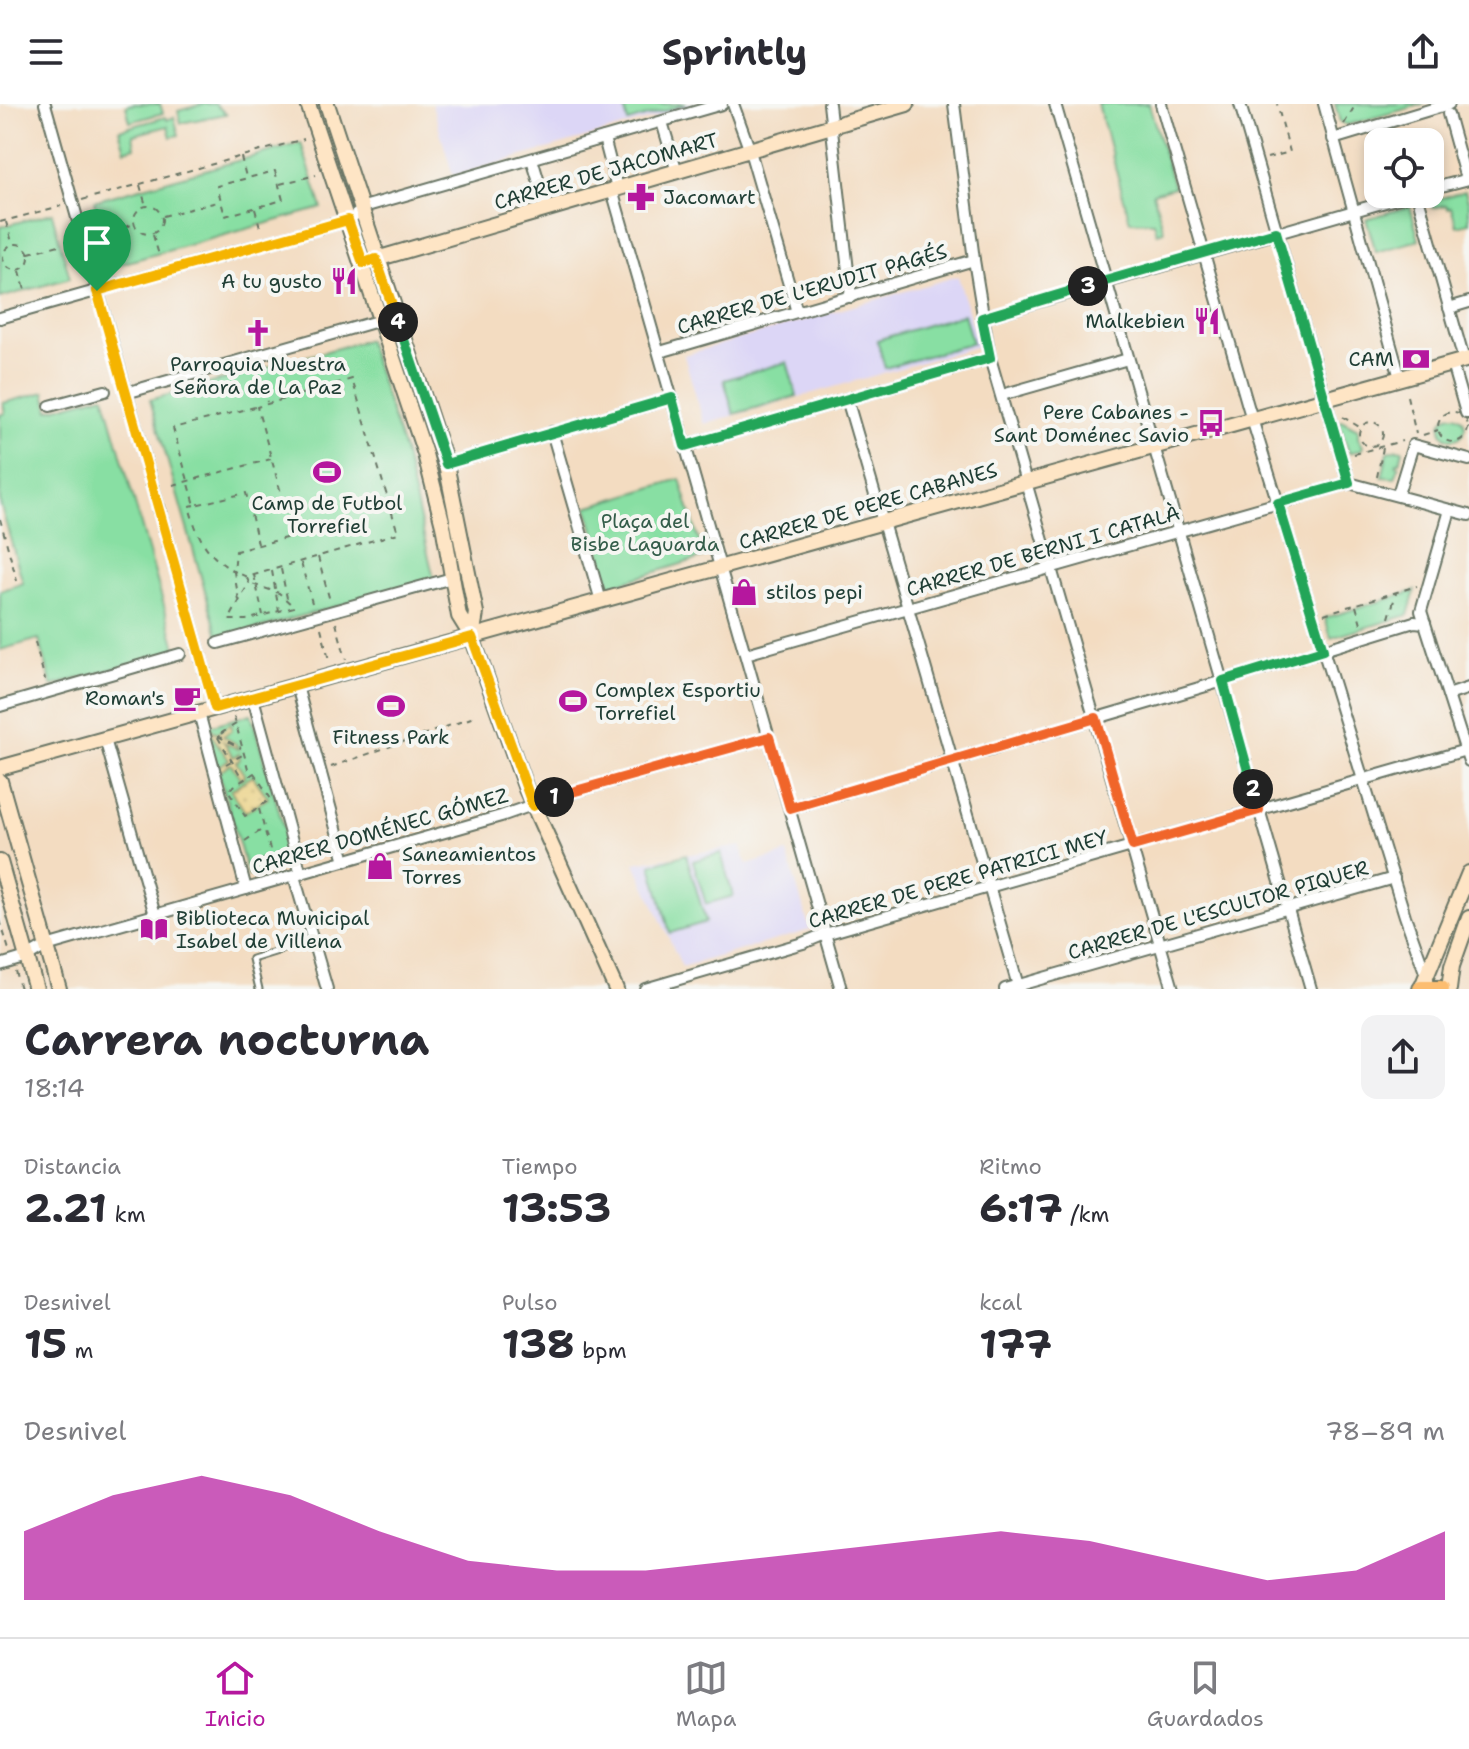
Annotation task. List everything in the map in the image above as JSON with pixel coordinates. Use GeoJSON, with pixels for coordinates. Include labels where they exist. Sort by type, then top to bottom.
{"type":"FeatureCollection","features":[{"type":"Feature","properties":{"kind":"main road"},"geometry":{"type":"LineString","coordinates":[[1423,984],[1441,989]]}},
{"type":"Feature","properties":{"kind":"street"},"geometry":{"type":"LineString","coordinates":[[45,104],[215,708]]}},
{"type":"Feature","properties":{"kind":"street"},"geometry":{"type":"LineString","coordinates":[[308,104],[348,220],[370,261],[446,464],[476,613],[472,637]]}},
{"type":"Feature","properties":{"kind":"street"},"geometry":{"type":"LineString","coordinates":[[327,104],[361,209],[381,320],[425,454],[459,616],[472,637],[533,806],[616,989]]}},
{"type":"Feature","properties":{"kind":"street"},"geometry":{"type":"LineString","coordinates":[[0,318],[348,220],[361,209],[722,104]]}},
{"type":"Feature","properties":{"kind":"street"},"geometry":{"type":"LineString","coordinates":[[733,104],[750,151],[797,312]]}},
{"type":"Feature","properties":{"kind":"street"},"geometry":{"type":"LineString","coordinates":[[829,104],[851,297]]}},
{"type":"Feature","properties":{"kind":"street","name":"CARRER DE JACOMART"},"geometry":{"type":"LineString","coordinates":[[370,261],[907,104]]}},
{"type":"Feature","properties":{"kind":"street"},"geometry":{"type":"LineString","coordinates":[[954,104],[990,358],[1173,989]]}},
{"type":"Feature","properties":{"kind":"street"},"geometry":{"type":"LineString","coordinates":[[1055,104],[1311,989]]}},
{"type":"Feature","properties":{"kind":"street"},"geometry":{"type":"LineString","coordinates":[[1161,104],[1253,420],[1394,878],[1423,984]]}},
{"type":"Feature","properties":{"kind":"street"},"geometry":{"type":"LineString","coordinates":[[1240,104],[1349,483],[1469,515]]}},
{"type":"Feature","properties":{"kind":"street"},"geometry":{"type":"LineString","coordinates":[[1324,104],[1400,378]]}},
{"type":"Feature","properties":{"kind":"street"},"geometry":{"type":"LineString","coordinates":[[1333,139],[1449,109],[1467,175],[1444,184]]}},
{"type":"Feature","properties":{"kind":"street"},"geometry":{"type":"LineString","coordinates":[[662,122],[677,172]]}},
{"type":"Feature","properties":{"kind":"street"},"geometry":{"type":"LineString","coordinates":[[604,138],[685,446],[841,989]]}},
{"type":"Feature","properties":{"kind":"street"},"geometry":{"type":"LineString","coordinates":[[532,159],[547,209]]}},
{"type":"Feature","properties":{"kind":"street"},"geometry":{"type":"LineString","coordinates":[[982,318],[1364,207]]}},
{"type":"Feature","properties":{"kind":"street"},"geometry":{"type":"LineString","coordinates":[[1419,208],[1462,361],[1466,413],[1469,413]]}},
{"type":"Feature","properties":{"kind":"street","name":"CARRER DE L'ERUDIT PAGÉS"},"geometry":{"type":"LineString","coordinates":[[660,352],[974,260]]}},
{"type":"Feature","properties":{"kind":"street"},"geometry":{"type":"LineString","coordinates":[[1449,308],[1469,302]]}},
{"type":"Feature","properties":{"kind":"street"},"geometry":{"type":"LineString","coordinates":[[126,393],[381,320]]}},
{"type":"Feature","properties":{"kind":"street"},"geometry":{"type":"LineString","coordinates":[[685,446],[990,358]]}},
{"type":"Feature","properties":{"kind":"street"},"geometry":{"type":"LineString","coordinates":[[1002,395],[1128,359]]}},
{"type":"Feature","properties":{"kind":"street","name":"CARRER DE PERE CABANES"},"geometry":{"type":"LineString","coordinates":[[0,768],[1462,361]]}},
{"type":"Feature","properties":{"kind":"street"},"geometry":{"type":"LineString","coordinates":[[50,406],[105,391]]}},
{"type":"Feature","properties":{"kind":"street"},"geometry":{"type":"LineString","coordinates":[[446,464],[672,398]]}},
{"type":"Feature","properties":{"kind":"street"},"geometry":{"type":"LineString","coordinates":[[847,399],[1018,987]]}},
{"type":"Feature","properties":{"kind":"street"},"geometry":{"type":"LineString","coordinates":[[552,432],[601,601]]}},
{"type":"Feature","properties":{"kind":"street"},"geometry":{"type":"LineString","coordinates":[[1398,494],[1417,443],[1469,460]]}},
{"type":"Feature","properties":{"kind":"street","name":"CARRER DE BERNI I CATALÀ"},"geometry":{"type":"LineString","coordinates":[[746,654],[1349,483]]}},
{"type":"Feature","properties":{"kind":"street"},"geometry":{"type":"LineString","coordinates":[[1450,510],[1421,611],[1467,756]]}},
{"type":"Feature","properties":{"kind":"street"},"geometry":{"type":"LineString","coordinates":[[218,643],[452,578]]}},
{"type":"Feature","properties":{"kind":"street"},"geometry":{"type":"LineString","coordinates":[[790,808],[1414,622],[1425,623]]}},
{"type":"Feature","properties":{"kind":"street"},"geometry":{"type":"LineString","coordinates":[[0,706],[180,654]]}},
{"type":"Feature","properties":{"kind":"street"},"geometry":{"type":"LineString","coordinates":[[297,686],[345,861]]}},
{"type":"Feature","properties":{"kind":"street"},"geometry":{"type":"LineString","coordinates":[[1448,695],[1469,688]]}},
{"type":"Feature","properties":{"kind":"street"},"geometry":{"type":"LineString","coordinates":[[253,698],[327,989]]}},
{"type":"Feature","properties":{"kind":"street"},"geometry":{"type":"LineString","coordinates":[[199,713],[246,889]]}},
{"type":"Feature","properties":{"kind":"street","name":"CARRER DOMÉNEC GÓMEZ"},"geometry":{"type":"LineString","coordinates":[[0,965],[27,957],[46,946],[769,737]]}},
{"type":"Feature","properties":{"kind":"street"},"geometry":{"type":"LineString","coordinates":[[105,739],[155,915]]}},
{"type":"Feature","properties":{"kind":"street","name":"CARRER DE PERE PATRICI MEY"},"geometry":{"type":"LineString","coordinates":[[645,989],[825,934],[1259,810],[1467,756]]}},
{"type":"Feature","properties":{"kind":"street"},"geometry":{"type":"LineString","coordinates":[[0,781],[59,989]]}},
{"type":"Feature","properties":{"kind":"street"},"geometry":{"type":"LineString","coordinates":[[0,862],[36,989]]}},
{"type":"Feature","properties":{"kind":"street"},"geometry":{"type":"LineString","coordinates":[[1423,984],[1469,873]]}},
{"type":"Feature","properties":{"kind":"street","name":"CARRER DE L'ESCULTOR PIQUER"},"geometry":{"type":"LineString","coordinates":[[1005,989],[1394,878]]}},
{"type":"Feature","properties":{"kind":"street"},"geometry":{"type":"LineString","coordinates":[[1449,989],[1452,966],[1469,918]]}},
{"type":"Feature","properties":{"kind":"lane"},"geometry":{"type":"LineString","coordinates":[[259,989],[252,959],[313,940]]}},
{"type":"Feature","properties":{"kind":"path"},"geometry":{"type":"LineString","coordinates":[[1265,159],[1290,152],[1277,104]]}},
{"type":"Feature","properties":{"kind":"path"},"geometry":{"type":"LineString","coordinates":[[1343,125],[1356,104]]}},
{"type":"Feature","properties":{"kind":"path"},"geometry":{"type":"LineString","coordinates":[[0,222],[304,139]]}},
{"type":"Feature","properties":{"kind":"path"},"geometry":{"type":"LineString","coordinates":[[241,157],[247,178]]}},
{"type":"Feature","properties":{"kind":"path"},"geometry":{"type":"LineString","coordinates":[[275,171],[279,185],[283,200],[225,216],[217,186],[275,171]]}},
{"type":"Feature","properties":{"kind":"path"},"geometry":{"type":"LineString","coordinates":[[279,185],[316,175]]}},
{"type":"Feature","properties":{"kind":"path"},"geometry":{"type":"LineString","coordinates":[[140,184],[146,207]]}},
{"type":"Feature","properties":{"kind":"path"},"geometry":{"type":"LineString","coordinates":[[161,217],[221,201]]}},
{"type":"Feature","properties":{"kind":"path"},"geometry":{"type":"LineString","coordinates":[[146,207],[157,210],[161,217],[161,225],[152,233],[140,231],[135,224],[138,211],[146,207]]}},
{"type":"Feature","properties":{"kind":"path"},"geometry":{"type":"LineString","coordinates":[[255,208],[260,227]]}},
{"type":"Feature","properties":{"kind":"path"},"geometry":{"type":"LineString","coordinates":[[6,220],[13,244]]}},
{"type":"Feature","properties":{"kind":"path"},"geometry":{"type":"LineString","coordinates":[[102,234],[135,224]]}},
{"type":"Feature","properties":{"kind":"path"},"geometry":{"type":"LineString","coordinates":[[152,233],[159,255]]}},
{"type":"Feature","properties":{"kind":"path"},"geometry":{"type":"LineString","coordinates":[[13,244],[24,247],[28,253],[27,263],[19,270],[11,270],[2,262],[3,253],[13,244]]}},
{"type":"Feature","properties":{"kind":"path"},"geometry":{"type":"LineString","coordinates":[[28,253],[63,244]]}},
{"type":"Feature","properties":{"kind":"path"},"geometry":{"type":"LineString","coordinates":[[19,270],[26,294]]}},
{"type":"Feature","properties":{"kind":"path"},"geometry":{"type":"LineString","coordinates":[[254,357],[268,403]]}},
{"type":"Feature","properties":{"kind":"path"},"geometry":{"type":"LineString","coordinates":[[195,505],[173,428],[352,379],[398,533],[247,577],[219,563],[204,547],[189,506],[195,505],[246,493],[258,545]]}},
{"type":"Feature","properties":{"kind":"path"},"geometry":{"type":"LineString","coordinates":[[1407,396],[1417,443]]}},
{"type":"Feature","properties":{"kind":"path"},"geometry":{"type":"LineString","coordinates":[[239,601],[234,572],[236,551],[293,536],[257,407]]}},
{"type":"Feature","properties":{"kind":"path"},"geometry":{"type":"LineString","coordinates":[[1342,458],[1376,447],[1417,443],[1438,430],[1440,417],[1452,411],[1461,413],[1468,424],[1467,433],[1456,442],[1443,439],[1438,430]]}},
{"type":"Feature","properties":{"kind":"path"},"geometry":{"type":"LineString","coordinates":[[1331,417],[1343,417],[1361,428]]}},
{"type":"Feature","properties":{"kind":"path"},"geometry":{"type":"LineString","coordinates":[[1368,422],[1380,425],[1383,437],[1376,447],[1361,441],[1359,433],[1368,422]]}},
{"type":"Feature","properties":{"kind":"path"},"geometry":{"type":"LineString","coordinates":[[1376,478],[1384,446]]}},
{"type":"Feature","properties":{"kind":"path"},"geometry":{"type":"LineString","coordinates":[[173,485],[271,459]]}},
{"type":"Feature","properties":{"kind":"path"},"geometry":{"type":"LineString","coordinates":[[0,519],[17,581]]}},
{"type":"Feature","properties":{"kind":"path"},"geometry":{"type":"LineString","coordinates":[[300,562],[313,605],[330,601]]}},
{"type":"Feature","properties":{"kind":"path"},"geometry":{"type":"LineString","coordinates":[[281,567],[287,599]]}},
{"type":"Feature","properties":{"kind":"path"},"geometry":{"type":"LineString","coordinates":[[271,570],[279,611]]}},
{"type":"Feature","properties":{"kind":"path"},"geometry":{"type":"LineString","coordinates":[[254,575],[263,616]]}},
{"type":"Feature","properties":{"kind":"path"},"geometry":{"type":"LineString","coordinates":[[247,577],[249,583],[229,620],[246,620],[294,607],[275,591],[249,583]]}},
{"type":"Feature","properties":{"kind":"path"},"geometry":{"type":"LineString","coordinates":[[1323,615],[1418,586]]}},
{"type":"Feature","properties":{"kind":"path"},"geometry":{"type":"LineString","coordinates":[[1388,623],[1397,592]]}},
{"type":"Feature","properties":{"kind":"path"},"geometry":{"type":"LineString","coordinates":[[1355,605],[1363,630]]}},
{"type":"Feature","properties":{"kind":"path"},"geometry":{"type":"LineString","coordinates":[[317,615],[330,664]]}},
{"type":"Feature","properties":{"kind":"path"},"geometry":{"type":"LineString","coordinates":[[35,642],[49,692]]}},
{"type":"Feature","properties":{"kind":"path"},"geometry":{"type":"LineString","coordinates":[[233,716],[250,776]]}},
{"type":"Feature","properties":{"kind":"path"},"geometry":{"type":"LineString","coordinates":[[330,767],[474,717]]}},
{"type":"Feature","properties":{"kind":"path"},"geometry":{"type":"LineString","coordinates":[[217,736],[236,724]]}},
{"type":"Feature","properties":{"kind":"path"},"geometry":{"type":"LineString","coordinates":[[203,728],[242,749]]}},
{"type":"Feature","properties":{"kind":"path"},"geometry":{"type":"LineString","coordinates":[[217,736],[244,780]]}},
{"type":"Feature","properties":{"kind":"path"},"geometry":{"type":"LineString","coordinates":[[214,771],[244,754]]}},
{"type":"Feature","properties":{"kind":"path"},"geometry":{"type":"LineString","coordinates":[[254,773],[271,799],[245,816],[228,790],[250,776],[254,773]]}},
{"type":"Feature","properties":{"kind":"path"},"geometry":{"type":"LineString","coordinates":[[258,808],[275,871]]}},
{"type":"Feature","properties":{"kind":"path"},"geometry":{"type":"LineString","coordinates":[[235,847],[264,829]]}},
{"type":"Feature","properties":{"kind":"path"},"geometry":{"type":"LineString","coordinates":[[242,873],[271,855]]}},
{"type":"Feature","properties":{"kind":"path"},"geometry":{"type":"LineString","coordinates":[[0,920],[10,955]]}},
{"type":"Feature","properties":{"kind":"path"},"geometry":{"type":"LineString","coordinates":[[16,977],[20,989]]}},
{"type":"Feature","properties":{"kind":"shaded area"},"geometry":{"type":"Polygon","coordinates":[[[432,104],[702,104],[453,176],[432,104]]]}},
{"type":"Feature","properties":{"kind":"shaded area"},"geometry":{"type":"Polygon","coordinates":[[[958,276],[978,346],[704,424],[684,355],[958,276]]]}},
{"type":"Feature","properties":{"kind":"shaded area"},"geometry":{"type":"Polygon","coordinates":[[[741,846],[747,865],[787,853],[810,930],[682,967],[635,863],[741,846]]]}},
{"type":"Feature","properties":{"kind":"green space"},"geometry":{"type":"Polygon","coordinates":[[[160,104],[163,113],[130,122],[126,106],[160,104]]]}},
{"type":"Feature","properties":{"kind":"green space"},"geometry":{"type":"Polygon","coordinates":[[[215,104],[226,114],[181,123],[178,111],[215,104]]]}},
{"type":"Feature","properties":{"kind":"green space"},"geometry":{"type":"Polygon","coordinates":[[[623,104],[687,104],[628,122],[623,104]]]}},
{"type":"Feature","properties":{"kind":"green space"},"geometry":{"type":"Polygon","coordinates":[[[1098,104],[1149,104],[1174,187],[1153,193],[1164,231],[1157,233],[1154,222],[1130,221],[1098,104]]]}},
{"type":"Feature","properties":{"kind":"green space"},"geometry":{"type":"Polygon","coordinates":[[[1335,104],[1424,104],[1347,125],[1340,122],[1335,104]]]}},
{"type":"Feature","properties":{"kind":"green space"},"geometry":{"type":"Polygon","coordinates":[[[166,117],[167,120],[174,117],[179,135],[171,137],[168,126],[133,135],[135,147],[125,150],[119,130],[166,117]]]}},
{"type":"Feature","properties":{"kind":"green space"},"geometry":{"type":"Polygon","coordinates":[[[301,143],[322,208],[113,266],[94,201],[301,143]]]}},
{"type":"Feature","properties":{"kind":"green space"},"geometry":{"type":"Polygon","coordinates":[[[1465,191],[1469,223],[1457,226],[1451,207],[1444,205],[1444,197],[1465,191]]]}},
{"type":"Feature","properties":{"kind":"green space"},"geometry":{"type":"Polygon","coordinates":[[[1411,208],[1419,240],[1376,252],[1366,219],[1411,208]]]}},
{"type":"Feature","properties":{"kind":"green space"},"geometry":{"type":"Polygon","coordinates":[[[52,213],[70,278],[0,298],[0,227],[52,213]]]}},
{"type":"Feature","properties":{"kind":"green space"},"geometry":{"type":"Polygon","coordinates":[[[964,314],[972,343],[885,368],[877,340],[964,314]]]}},
{"type":"Feature","properties":{"kind":"green space"},"geometry":{"type":"Polygon","coordinates":[[[367,340],[404,451],[434,579],[219,639],[150,400],[367,340]]]}},
{"type":"Feature","properties":{"kind":"green space"},"geometry":{"type":"Polygon","coordinates":[[[787,362],[797,396],[734,414],[724,380],[787,362]]]}},
{"type":"Feature","properties":{"kind":"green space"},"geometry":{"type":"Polygon","coordinates":[[[45,392],[49,410],[104,395],[177,651],[52,686],[39,639],[0,650],[0,591],[23,583],[0,503],[0,415],[5,413],[3,403],[45,392]]]}},
{"type":"Feature","properties":{"kind":"green space"},"geometry":{"type":"Polygon","coordinates":[[[1453,415],[1464,422],[1465,427],[1458,438],[1453,439],[1442,432],[1441,427],[1448,416],[1453,415]]]}},
{"type":"Feature","properties":{"kind":"green space"},"geometry":{"type":"Polygon","coordinates":[[[1341,420],[1358,429],[1358,438],[1363,446],[1361,450],[1349,453],[1339,424],[1341,420]]]}},
{"type":"Feature","properties":{"kind":"green space"},"geometry":{"type":"Polygon","coordinates":[[[1403,450],[1396,465],[1399,466],[1395,478],[1382,477],[1388,452],[1403,450]]]}},
{"type":"Feature","properties":{"kind":"green space","name":"Plaça del Bisbe Laguarda"},"geometry":{"type":"Polygon","coordinates":[[[680,479],[704,557],[610,586],[587,507],[680,479]]]}},
{"type":"Feature","properties":{"kind":"green space"},"geometry":{"type":"Polygon","coordinates":[[[1415,591],[1408,615],[1331,638],[1325,618],[1415,591]]]}},
{"type":"Feature","properties":{"kind":"green space"},"geometry":{"type":"Polygon","coordinates":[[[251,714],[294,863],[248,876],[206,727],[251,714]]]}},
{"type":"Feature","properties":{"kind":"green space"},"geometry":{"type":"Polygon","coordinates":[[[721,853],[733,896],[706,904],[693,861],[721,853]]]}},
{"type":"Feature","properties":{"kind":"green space"},"geometry":{"type":"Polygon","coordinates":[[[686,854],[706,922],[670,933],[651,865],[686,854]]]}},
{"type":"Feature","properties":{"kind":"sand"},"geometry":{"type":"Polygon","coordinates":[[[231,724],[232,730],[223,736],[236,744],[238,749],[224,742],[233,757],[239,754],[240,759],[236,762],[245,776],[241,779],[231,764],[219,772],[217,767],[229,760],[206,727],[217,733],[231,724]]]}},
{"type":"Feature","properties":{"kind":"sand"},"geometry":{"type":"Polygon","coordinates":[[[253,776],[268,798],[245,812],[231,790],[253,776]]]}},
{"type":"Feature","properties":{"kind":"place","name":"Jacomart"},"geometry":{"type":"Point","coordinates":[641,197]}},
{"type":"Feature","properties":{"kind":"place","name":"A tu gusto"},"geometry":{"type":"Point","coordinates":[344,281]}},
{"type":"Feature","properties":{"kind":"place","name":"Malkebien"},"geometry":{"type":"Point","coordinates":[1207,321]}},
{"type":"Feature","properties":{"kind":"place","name":"Parroquia Nuestra Señora de La Paz"},"geometry":{"type":"Point","coordinates":[258,333]}},
{"type":"Feature","properties":{"kind":"place","name":"CAM"},"geometry":{"type":"Point","coordinates":[1416,359]}},
{"type":"Feature","properties":{"kind":"place","name":"Pere Cabanes - Sant Doménec Savio"},"geometry":{"type":"Point","coordinates":[1211,423]}},
{"type":"Feature","properties":{"kind":"place","name":"Camp de Futbol Torrefiel"},"geometry":{"type":"Point","coordinates":[327,472]}},
{"type":"Feature","properties":{"kind":"place","name":"stilos pepi"},"geometry":{"type":"Point","coordinates":[744,592]}},
{"type":"Feature","properties":{"kind":"place","name":"Roman's"},"geometry":{"type":"Point","coordinates":[187,698]}},
{"type":"Feature","properties":{"kind":"place","name":"Complex Esportiu Torrefiel"},"geometry":{"type":"Point","coordinates":[573,701]}},
{"type":"Feature","properties":{"kind":"place","name":"Fitness Park"},"geometry":{"type":"Point","coordinates":[391,706]}},
{"type":"Feature","properties":{"kind":"place","name":"Saneamientos Torres"},"geometry":{"type":"Point","coordinates":[380,866]}},
{"type":"Feature","properties":{"kind":"place","name":"Biblioteca Municipal Isabel de Villena"},"geometry":{"type":"Point","coordinates":[154,929]}},
{"type":"Feature","properties":{"kind":"route"},"geometry":{"type":"LineString","coordinates":[[348,220],[363,263],[376,259],[446,464],[672,398],[685,446],[990,358],[982,318],[1276,232],[1349,483],[1278,503],[1323,650],[1223,681],[1259,810],[1133,846],[1096,718],[790,808],[769,737],[555,797],[533,806],[472,637],[215,708],[97,291],[348,220]]}}]}
